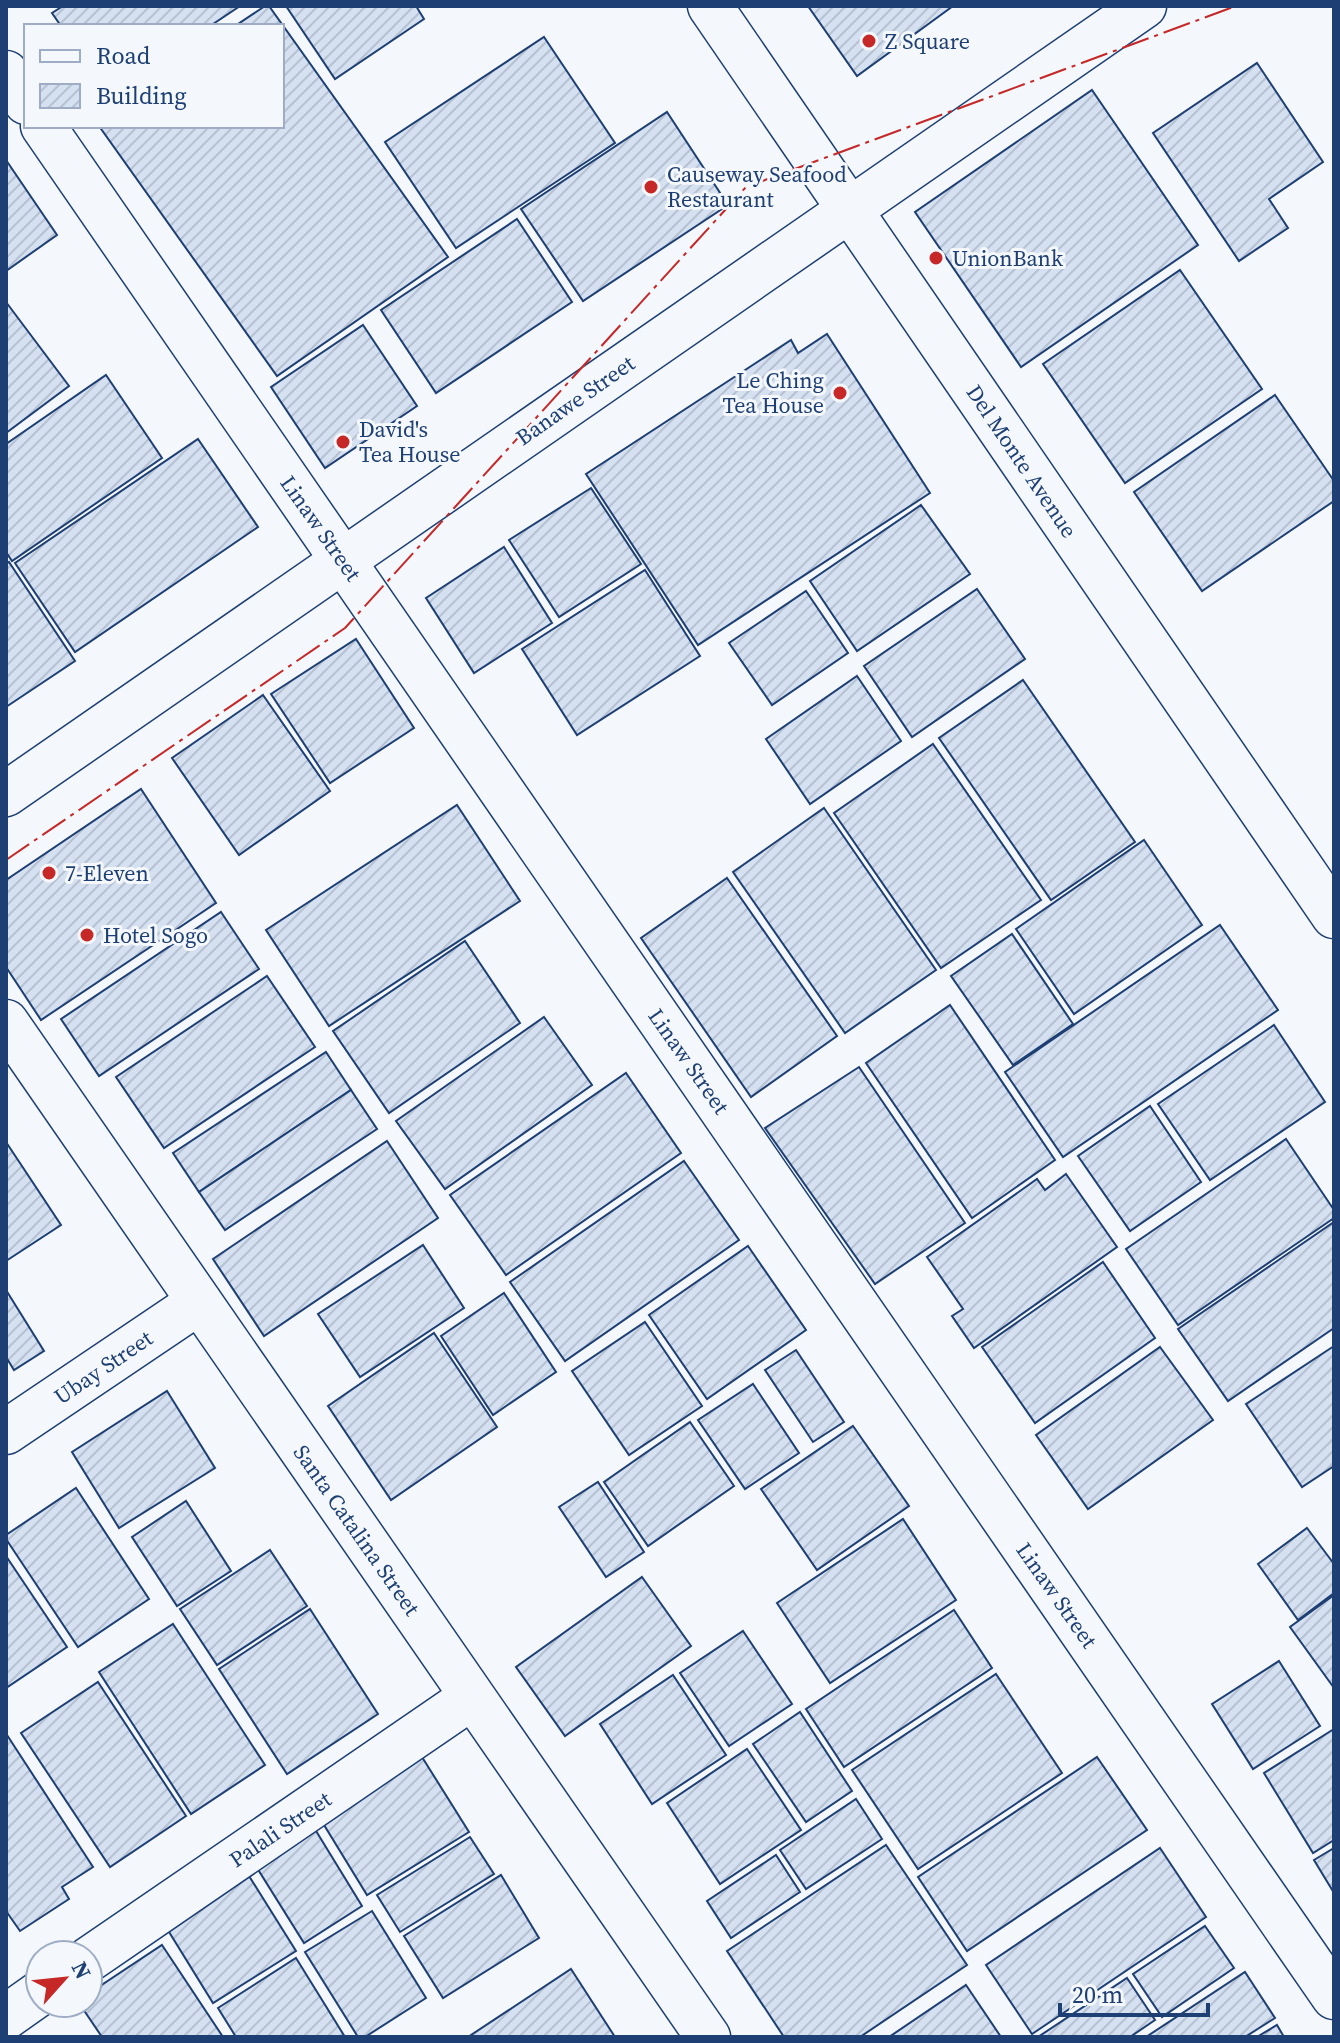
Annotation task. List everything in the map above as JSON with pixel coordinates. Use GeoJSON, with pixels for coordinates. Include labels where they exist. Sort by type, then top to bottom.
{"type":"FeatureCollection","features":[{"type":"Feature","properties":{"kind":"street","name":"Del Monte Avenue"},"geometry":{"type":"LineString","coordinates":[[710,6],[1334,916]]}},
{"type":"Feature","properties":{"kind":"street","name":"Banawe Street"},"geometry":{"type":"LineString","coordinates":[[6,794],[1144,6]]}},
{"type":"Feature","properties":{"kind":"street"},"geometry":{"type":"LineString","coordinates":[[6,73],[24,99]]}},
{"type":"Feature","properties":{"kind":"street","name":"Linaw Street"},"geometry":{"type":"LineString","coordinates":[[44,128],[1334,1997]]}},
{"type":"Feature","properties":{"kind":"street","name":"Santa Catalina Street"},"geometry":{"type":"LineString","coordinates":[[6,1022],[708,2037]]}},
{"type":"Feature","properties":{"kind":"street","name":"Ubay Street"},"geometry":{"type":"LineString","coordinates":[[6,1432],[199,1302]]}},
{"type":"Feature","properties":{"kind":"street","name":"Palali Street"},"geometry":{"type":"LineString","coordinates":[[104,1949],[472,1697]]}},
{"type":"Feature","properties":{"kind":"street"},"geometry":{"type":"LineString","coordinates":[[6,2017],[24,2004]]}},
{"type":"Feature","properties":{"kind":"building"},"geometry":{"type":"Polygon","coordinates":[[[63,6],[240,6],[213,24],[60,24],[52,13],[63,6]]]}},
{"type":"Feature","properties":{"kind":"building"},"geometry":{"type":"Polygon","coordinates":[[[269,6],[282,24],[238,24],[269,6]]]}},
{"type":"Feature","properties":{"kind":"building"},"geometry":{"type":"Polygon","coordinates":[[[286,6],[416,6],[424,19],[335,79],[286,6]]]}},
{"type":"Feature","properties":{"kind":"building","name":"Z Square"},"geometry":{"type":"Polygon","coordinates":[[[808,6],[953,6],[857,76],[808,6]]]}},
{"type":"Feature","properties":{"kind":"building"},"geometry":{"type":"Polygon","coordinates":[[[284,27],[448,257],[277,376],[100,128],[284,128],[284,27]]]}},
{"type":"Feature","properties":{"kind":"building"},"geometry":{"type":"Polygon","coordinates":[[[544,37],[615,143],[456,248],[385,142],[544,37]]]}},
{"type":"Feature","properties":{"kind":"building"},"geometry":{"type":"Polygon","coordinates":[[[1257,63],[1323,162],[1269,199],[1288,228],[1239,261],[1153,133],[1257,63]]]}},
{"type":"Feature","properties":{"kind":"building"},"geometry":{"type":"Polygon","coordinates":[[[1092,90],[1198,245],[1021,367],[915,212],[1092,90]]]}},
{"type":"Feature","properties":{"kind":"building"},"geometry":{"type":"Polygon","coordinates":[[[667,112],[728,205],[583,301],[521,209],[667,112]]]}},
{"type":"Feature","properties":{"kind":"building"},"geometry":{"type":"Polygon","coordinates":[[[6,160],[57,235],[6,271],[6,160]]]}},
{"type":"Feature","properties":{"kind":"building"},"geometry":{"type":"Polygon","coordinates":[[[517,219],[572,302],[436,393],[381,310],[517,219]]]}},
{"type":"Feature","properties":{"kind":"building"},"geometry":{"type":"Polygon","coordinates":[[[1180,270],[1262,389],[1125,483],[1043,364],[1180,270]]]}},
{"type":"Feature","properties":{"kind":"building"},"geometry":{"type":"Polygon","coordinates":[[[6,302],[69,386],[6,433],[6,302]]]}},
{"type":"Feature","properties":{"kind":"building"},"geometry":{"type":"Polygon","coordinates":[[[363,325],[417,406],[325,468],[271,387],[363,325]]]}},
{"type":"Feature","properties":{"kind":"building"},"geometry":{"type":"Polygon","coordinates":[[[827,334],[930,493],[698,645],[586,474],[791,340],[798,353],[827,334]]]}},
{"type":"Feature","properties":{"kind":"building"},"geometry":{"type":"Polygon","coordinates":[[[106,375],[162,458],[12,561],[6,552],[6,444],[106,375]]]}},
{"type":"Feature","properties":{"kind":"building"},"geometry":{"type":"Polygon","coordinates":[[[1275,395],[1334,481],[1334,501],[1202,591],[1134,492],[1275,395]]]}},
{"type":"Feature","properties":{"kind":"building"},"geometry":{"type":"Polygon","coordinates":[[[198,439],[258,527],[75,652],[15,563],[198,439]]]}},
{"type":"Feature","properties":{"kind":"building"},"geometry":{"type":"Polygon","coordinates":[[[591,488],[641,564],[559,617],[509,540],[591,488]]]}},
{"type":"Feature","properties":{"kind":"building"},"geometry":{"type":"Polygon","coordinates":[[[921,505],[970,574],[857,651],[810,581],[921,505]]]}},
{"type":"Feature","properties":{"kind":"building"},"geometry":{"type":"Polygon","coordinates":[[[504,547],[552,623],[474,673],[426,598],[504,547]]]}},
{"type":"Feature","properties":{"kind":"building"},"geometry":{"type":"Polygon","coordinates":[[[9,562],[75,661],[6,707],[6,564],[9,562]]]}},
{"type":"Feature","properties":{"kind":"building"},"geometry":{"type":"Polygon","coordinates":[[[645,570],[700,656],[577,735],[522,649],[645,570]]]}},
{"type":"Feature","properties":{"kind":"building"},"geometry":{"type":"Polygon","coordinates":[[[977,589],[1025,659],[912,737],[864,666],[977,589]]]}},
{"type":"Feature","properties":{"kind":"building"},"geometry":{"type":"Polygon","coordinates":[[[806,591],[848,653],[772,705],[729,643],[806,591]]]}},
{"type":"Feature","properties":{"kind":"building"},"geometry":{"type":"Polygon","coordinates":[[[356,639],[414,728],[330,783],[271,694],[356,639]]]}},
{"type":"Feature","properties":{"kind":"building"},"geometry":{"type":"Polygon","coordinates":[[[857,676],[901,741],[810,804],[766,739],[857,676]]]}},
{"type":"Feature","properties":{"kind":"building"},"geometry":{"type":"Polygon","coordinates":[[[1023,680],[1135,842],[1051,900],[939,738],[1023,680]]]}},
{"type":"Feature","properties":{"kind":"building"},"geometry":{"type":"Polygon","coordinates":[[[263,695],[330,791],[239,855],[172,758],[263,695]]]}},
{"type":"Feature","properties":{"kind":"building"},"geometry":{"type":"Polygon","coordinates":[[[933,744],[1041,900],[941,968],[834,813],[933,744]]]}},
{"type":"Feature","properties":{"kind":"building","name":"Hotel Sogo"},"geometry":{"type":"Polygon","coordinates":[[[141,789],[216,903],[41,1020],[6,967],[6,880],[141,789]]]}},
{"type":"Feature","properties":{"kind":"building"},"geometry":{"type":"Polygon","coordinates":[[[457,805],[520,901],[329,1026],[266,930],[457,805]]]}},
{"type":"Feature","properties":{"kind":"building"},"geometry":{"type":"Polygon","coordinates":[[[824,808],[936,970],[845,1033],[733,872],[824,808]]]}},
{"type":"Feature","properties":{"kind":"building"},"geometry":{"type":"Polygon","coordinates":[[[1144,840],[1202,925],[1074,1014],[1016,929],[1144,840]]]}},
{"type":"Feature","properties":{"kind":"building"},"geometry":{"type":"Polygon","coordinates":[[[727,878],[837,1036],[751,1097],[641,938],[727,878]]]}},
{"type":"Feature","properties":{"kind":"building"},"geometry":{"type":"Polygon","coordinates":[[[221,912],[259,969],[99,1076],[61,1019],[221,912]]]}},
{"type":"Feature","properties":{"kind":"building"},"geometry":{"type":"Polygon","coordinates":[[[1220,925],[1278,1010],[1063,1157],[1005,1072],[1220,925]]]}},
{"type":"Feature","properties":{"kind":"building"},"geometry":{"type":"Polygon","coordinates":[[[1012,934],[1073,1024],[1013,1065],[951,976],[1012,934]]]}},
{"type":"Feature","properties":{"kind":"building"},"geometry":{"type":"Polygon","coordinates":[[[465,941],[520,1023],[389,1113],[333,1031],[465,941]]]}},
{"type":"Feature","properties":{"kind":"building"},"geometry":{"type":"Polygon","coordinates":[[[267,976],[315,1047],[164,1148],[116,1077],[267,976]]]}},
{"type":"Feature","properties":{"kind":"building"},"geometry":{"type":"Polygon","coordinates":[[[950,1005],[1055,1160],[972,1218],[866,1063],[950,1005]]]}},
{"type":"Feature","properties":{"kind":"building"},"geometry":{"type":"Polygon","coordinates":[[[544,1017],[592,1085],[445,1189],[396,1121],[544,1017]]]}},
{"type":"Feature","properties":{"kind":"building"},"geometry":{"type":"Polygon","coordinates":[[[1274,1025],[1325,1102],[1210,1180],[1158,1104],[1274,1025]]]}},
{"type":"Feature","properties":{"kind":"building"},"geometry":{"type":"Polygon","coordinates":[[[326,1052],[351,1090],[199,1192],[173,1153],[326,1052]]]}},
{"type":"Feature","properties":{"kind":"building"},"geometry":{"type":"Polygon","coordinates":[[[859,1067],[965,1223],[875,1284],[765,1128],[859,1067]]]}},
{"type":"Feature","properties":{"kind":"building"},"geometry":{"type":"Polygon","coordinates":[[[626,1073],[681,1153],[506,1275],[450,1195],[626,1073]]]}},
{"type":"Feature","properties":{"kind":"building"},"geometry":{"type":"Polygon","coordinates":[[[351,1090],[377,1129],[225,1230],[199,1192],[351,1090]]]}},
{"type":"Feature","properties":{"kind":"building"},"geometry":{"type":"Polygon","coordinates":[[[1150,1106],[1201,1182],[1130,1231],[1078,1156],[1150,1106]]]}},
{"type":"Feature","properties":{"kind":"building"},"geometry":{"type":"Polygon","coordinates":[[[1286,1139],[1334,1210],[1334,1218],[1178,1325],[1126,1249],[1286,1139]]]}},
{"type":"Feature","properties":{"kind":"building"},"geometry":{"type":"Polygon","coordinates":[[[387,1141],[438,1218],[264,1336],[213,1259],[387,1141]]]}},
{"type":"Feature","properties":{"kind":"building"},"geometry":{"type":"Polygon","coordinates":[[[6,1142],[61,1225],[6,1261],[6,1142]]]}},
{"type":"Feature","properties":{"kind":"building"},"geometry":{"type":"Polygon","coordinates":[[[684,1161],[739,1240],[565,1361],[510,1282],[684,1161]]]}},
{"type":"Feature","properties":{"kind":"building"},"geometry":{"type":"Polygon","coordinates":[[[1066,1174],[1117,1247],[974,1348],[952,1316],[963,1309],[927,1257],[1037,1179],[1045,1190],[1066,1174]]]}},
{"type":"Feature","properties":{"kind":"building"},"geometry":{"type":"Polygon","coordinates":[[[1334,1222],[1334,1328],[1228,1401],[1178,1329],[1334,1222]]]}},
{"type":"Feature","properties":{"kind":"building"},"geometry":{"type":"Polygon","coordinates":[[[423,1245],[464,1308],[360,1377],[318,1314],[423,1245]]]}},
{"type":"Feature","properties":{"kind":"building"},"geometry":{"type":"Polygon","coordinates":[[[748,1246],[806,1330],[707,1399],[649,1315],[748,1246]]]}},
{"type":"Feature","properties":{"kind":"building"},"geometry":{"type":"Polygon","coordinates":[[[1103,1262],[1155,1338],[1035,1423],[982,1347],[1103,1262]]]}},
{"type":"Feature","properties":{"kind":"building"},"geometry":{"type":"Polygon","coordinates":[[[6,1290],[44,1351],[14,1370],[6,1357],[6,1290]]]}},
{"type":"Feature","properties":{"kind":"building"},"geometry":{"type":"Polygon","coordinates":[[[504,1293],[556,1372],[493,1415],[441,1336],[504,1293]]]}},
{"type":"Feature","properties":{"kind":"building"},"geometry":{"type":"Polygon","coordinates":[[[645,1322],[702,1406],[629,1455],[572,1371],[645,1322]]]}},
{"type":"Feature","properties":{"kind":"building"},"geometry":{"type":"Polygon","coordinates":[[[434,1333],[497,1427],[391,1500],[328,1406],[434,1333]]]}},
{"type":"Feature","properties":{"kind":"building"},"geometry":{"type":"Polygon","coordinates":[[[1334,1346],[1334,1466],[1302,1487],[1246,1404],[1334,1346]]]}},
{"type":"Feature","properties":{"kind":"building"},"geometry":{"type":"Polygon","coordinates":[[[1160,1347],[1213,1420],[1088,1509],[1036,1435],[1160,1347]]]}},
{"type":"Feature","properties":{"kind":"building"},"geometry":{"type":"Polygon","coordinates":[[[796,1350],[844,1422],[813,1442],[765,1370],[796,1350]]]}},
{"type":"Feature","properties":{"kind":"building"},"geometry":{"type":"Polygon","coordinates":[[[753,1384],[799,1453],[745,1489],[698,1420],[753,1384]]]}},
{"type":"Feature","properties":{"kind":"building"},"geometry":{"type":"Polygon","coordinates":[[[167,1391],[215,1468],[119,1528],[72,1452],[167,1391]]]}},
{"type":"Feature","properties":{"kind":"building"},"geometry":{"type":"Polygon","coordinates":[[[690,1422],[734,1486],[648,1546],[604,1482],[690,1422]]]}},
{"type":"Feature","properties":{"kind":"building"},"geometry":{"type":"Polygon","coordinates":[[[853,1426],[909,1506],[817,1570],[761,1489],[853,1426]]]}},
{"type":"Feature","properties":{"kind":"building"},"geometry":{"type":"Polygon","coordinates":[[[598,1482],[644,1552],[606,1577],[559,1507],[598,1482]]]}},
{"type":"Feature","properties":{"kind":"building"},"geometry":{"type":"Polygon","coordinates":[[[76,1488],[149,1599],[78,1647],[6,1539],[6,1535],[76,1488]]]}},
{"type":"Feature","properties":{"kind":"building"},"geometry":{"type":"Polygon","coordinates":[[[186,1501],[231,1571],[177,1606],[132,1537],[186,1501]]]}},
{"type":"Feature","properties":{"kind":"building"},"geometry":{"type":"Polygon","coordinates":[[[903,1519],[956,1600],[830,1683],[777,1603],[903,1519]]]}},
{"type":"Feature","properties":{"kind":"building"},"geometry":{"type":"Polygon","coordinates":[[[1307,1528],[1334,1564],[1334,1593],[1298,1620],[1258,1564],[1307,1528]]]}},
{"type":"Feature","properties":{"kind":"building"},"geometry":{"type":"Polygon","coordinates":[[[270,1550],[307,1606],[217,1665],[180,1609],[270,1550]]]}},
{"type":"Feature","properties":{"kind":"building"},"geometry":{"type":"Polygon","coordinates":[[[6,1556],[67,1647],[6,1688],[6,1556]]]}},
{"type":"Feature","properties":{"kind":"building"},"geometry":{"type":"Polygon","coordinates":[[[642,1577],[691,1646],[565,1736],[516,1667],[642,1577]]]}},
{"type":"Feature","properties":{"kind":"building"},"geometry":{"type":"Polygon","coordinates":[[[1334,1595],[1334,1688],[1290,1627],[1334,1595]]]}},
{"type":"Feature","properties":{"kind":"building"},"geometry":{"type":"Polygon","coordinates":[[[310,1609],[378,1714],[287,1774],[219,1669],[310,1609]]]}},
{"type":"Feature","properties":{"kind":"building"},"geometry":{"type":"Polygon","coordinates":[[[954,1610],[992,1668],[844,1767],[806,1709],[954,1610]]]}},
{"type":"Feature","properties":{"kind":"building"},"geometry":{"type":"Polygon","coordinates":[[[173,1624],[265,1765],[191,1814],[99,1672],[173,1624]]]}},
{"type":"Feature","properties":{"kind":"building"},"geometry":{"type":"Polygon","coordinates":[[[743,1631],[792,1704],[729,1746],[680,1673],[743,1631]]]}},
{"type":"Feature","properties":{"kind":"building"},"geometry":{"type":"Polygon","coordinates":[[[1279,1661],[1320,1726],[1253,1769],[1212,1704],[1279,1661]]]}},
{"type":"Feature","properties":{"kind":"building"},"geometry":{"type":"Polygon","coordinates":[[[996,1674],[1062,1773],[918,1869],[852,1770],[996,1674]]]}},
{"type":"Feature","properties":{"kind":"building"},"geometry":{"type":"Polygon","coordinates":[[[673,1675],[726,1755],[652,1804],[600,1724],[673,1675]]]}},
{"type":"Feature","properties":{"kind":"building"},"geometry":{"type":"Polygon","coordinates":[[[98,1682],[186,1816],[110,1867],[21,1733],[98,1682]]]}},
{"type":"Feature","properties":{"kind":"building"},"geometry":{"type":"Polygon","coordinates":[[[800,1712],[852,1791],[806,1822],[753,1744],[800,1712]]]}},
{"type":"Feature","properties":{"kind":"building"},"geometry":{"type":"Polygon","coordinates":[[[1334,1729],[1334,1840],[1313,1853],[1264,1773],[1334,1729]]]}},
{"type":"Feature","properties":{"kind":"building"},"geometry":{"type":"Polygon","coordinates":[[[7,1735],[93,1867],[62,1887],[69,1899],[20,1931],[6,1911],[7,1735]]]}},
{"type":"Feature","properties":{"kind":"building"},"geometry":{"type":"Polygon","coordinates":[[[747,1749],[801,1830],[720,1884],[667,1803],[747,1749]]]}},
{"type":"Feature","properties":{"kind":"building"},"geometry":{"type":"Polygon","coordinates":[[[422,1757],[469,1832],[367,1895],[321,1820],[422,1757]]]}},
{"type":"Feature","properties":{"kind":"building"},"geometry":{"type":"Polygon","coordinates":[[[1097,1757],[1147,1830],[967,1951],[918,1877],[1097,1757]]]}},
{"type":"Feature","properties":{"kind":"building"},"geometry":{"type":"Polygon","coordinates":[[[856,1799],[882,1839],[806,1889],[780,1850],[856,1799]]]}},
{"type":"Feature","properties":{"kind":"building"},"geometry":{"type":"Polygon","coordinates":[[[313,1826],[362,1906],[304,1943],[254,1863],[313,1826]]]}},
{"type":"Feature","properties":{"kind":"building"},"geometry":{"type":"Polygon","coordinates":[[[470,1837],[494,1874],[400,1932],[377,1895],[470,1837]]]}},
{"type":"Feature","properties":{"kind":"building"},"geometry":{"type":"Polygon","coordinates":[[[886,1845],[967,1965],[860,2037],[784,2037],[727,1951],[886,1845]]]}},
{"type":"Feature","properties":{"kind":"building"},"geometry":{"type":"Polygon","coordinates":[[[1160,1848],[1206,1917],[1032,2034],[986,1965],[1160,1848]]]}},
{"type":"Feature","properties":{"kind":"building"},"geometry":{"type":"Polygon","coordinates":[[[1334,1848],[1334,1893],[1314,1860],[1334,1848]]]}},
{"type":"Feature","properties":{"kind":"building"},"geometry":{"type":"Polygon","coordinates":[[[776,1855],[800,1892],[731,1938],[707,1901],[776,1855]]]}},
{"type":"Feature","properties":{"kind":"building"},"geometry":{"type":"Polygon","coordinates":[[[501,1875],[539,1938],[443,1998],[404,1936],[501,1875]]]}},
{"type":"Feature","properties":{"kind":"building"},"geometry":{"type":"Polygon","coordinates":[[[249,1876],[296,1951],[213,2003],[166,1927],[249,1876]]]}},
{"type":"Feature","properties":{"kind":"building"},"geometry":{"type":"Polygon","coordinates":[[[372,1911],[426,1998],[365,2037],[358,2037],[305,1952],[372,1911]]]}},
{"type":"Feature","properties":{"kind":"building"},"geometry":{"type":"Polygon","coordinates":[[[1205,1926],[1234,1968],[1162,2017],[1133,1974],[1205,1926]]]}},
{"type":"Feature","properties":{"kind":"building"},"geometry":{"type":"Polygon","coordinates":[[[162,1945],[223,2037],[102,2037],[90,2019],[104,2019],[104,1983],[162,1945]]]}},
{"type":"Feature","properties":{"kind":"building"},"geometry":{"type":"Polygon","coordinates":[[[296,1958],[345,2037],[236,2037],[218,2008],[296,1958]]]}},
{"type":"Feature","properties":{"kind":"building"},"geometry":{"type":"Polygon","coordinates":[[[571,1969],[615,2037],[468,2037],[571,1969]]]}},
{"type":"Feature","properties":{"kind":"building"},"geometry":{"type":"Polygon","coordinates":[[[1245,1972],[1275,2018],[1245,2037],[1146,2037],[1245,1972]]]}},
{"type":"Feature","properties":{"kind":"building"},"geometry":{"type":"Polygon","coordinates":[[[1127,1978],[1155,2020],[1130,2037],[1038,2037],[1127,1978]]]}},
{"type":"Feature","properties":{"kind":"building"},"geometry":{"type":"Polygon","coordinates":[[[966,1985],[1001,2037],[889,2037],[966,1985]]]}},
{"type":"Feature","properties":{"kind":"building"},"geometry":{"type":"Polygon","coordinates":[[[1277,2025],[1284,2037],[1257,2037],[1277,2025]]]}},
{"type":"Feature","properties":{"kind":"power"},"geometry":{"type":"LineString","coordinates":[[6,860],[345,628],[746,187],[1236,6]]}},
{"type":"Feature","properties":{"kind":"place","name":"Z Square"},"geometry":{"type":"Point","coordinates":[869,41]}},
{"type":"Feature","properties":{"kind":"place","name":"Causeway Seafood Restaurant"},"geometry":{"type":"Point","coordinates":[651,187]}},
{"type":"Feature","properties":{"kind":"place","name":"UnionBank"},"geometry":{"type":"Point","coordinates":[936,258]}},
{"type":"Feature","properties":{"kind":"place","name":"Le Ching Tea House"},"geometry":{"type":"Point","coordinates":[840,393]}},
{"type":"Feature","properties":{"kind":"place","name":"David's Tea House"},"geometry":{"type":"Point","coordinates":[343,442]}},
{"type":"Feature","properties":{"kind":"place","name":"7-Eleven"},"geometry":{"type":"Point","coordinates":[49,873]}},
{"type":"Feature","properties":{"kind":"place","name":"Hotel Sogo"},"geometry":{"type":"Point","coordinates":[87,935]}}]}
